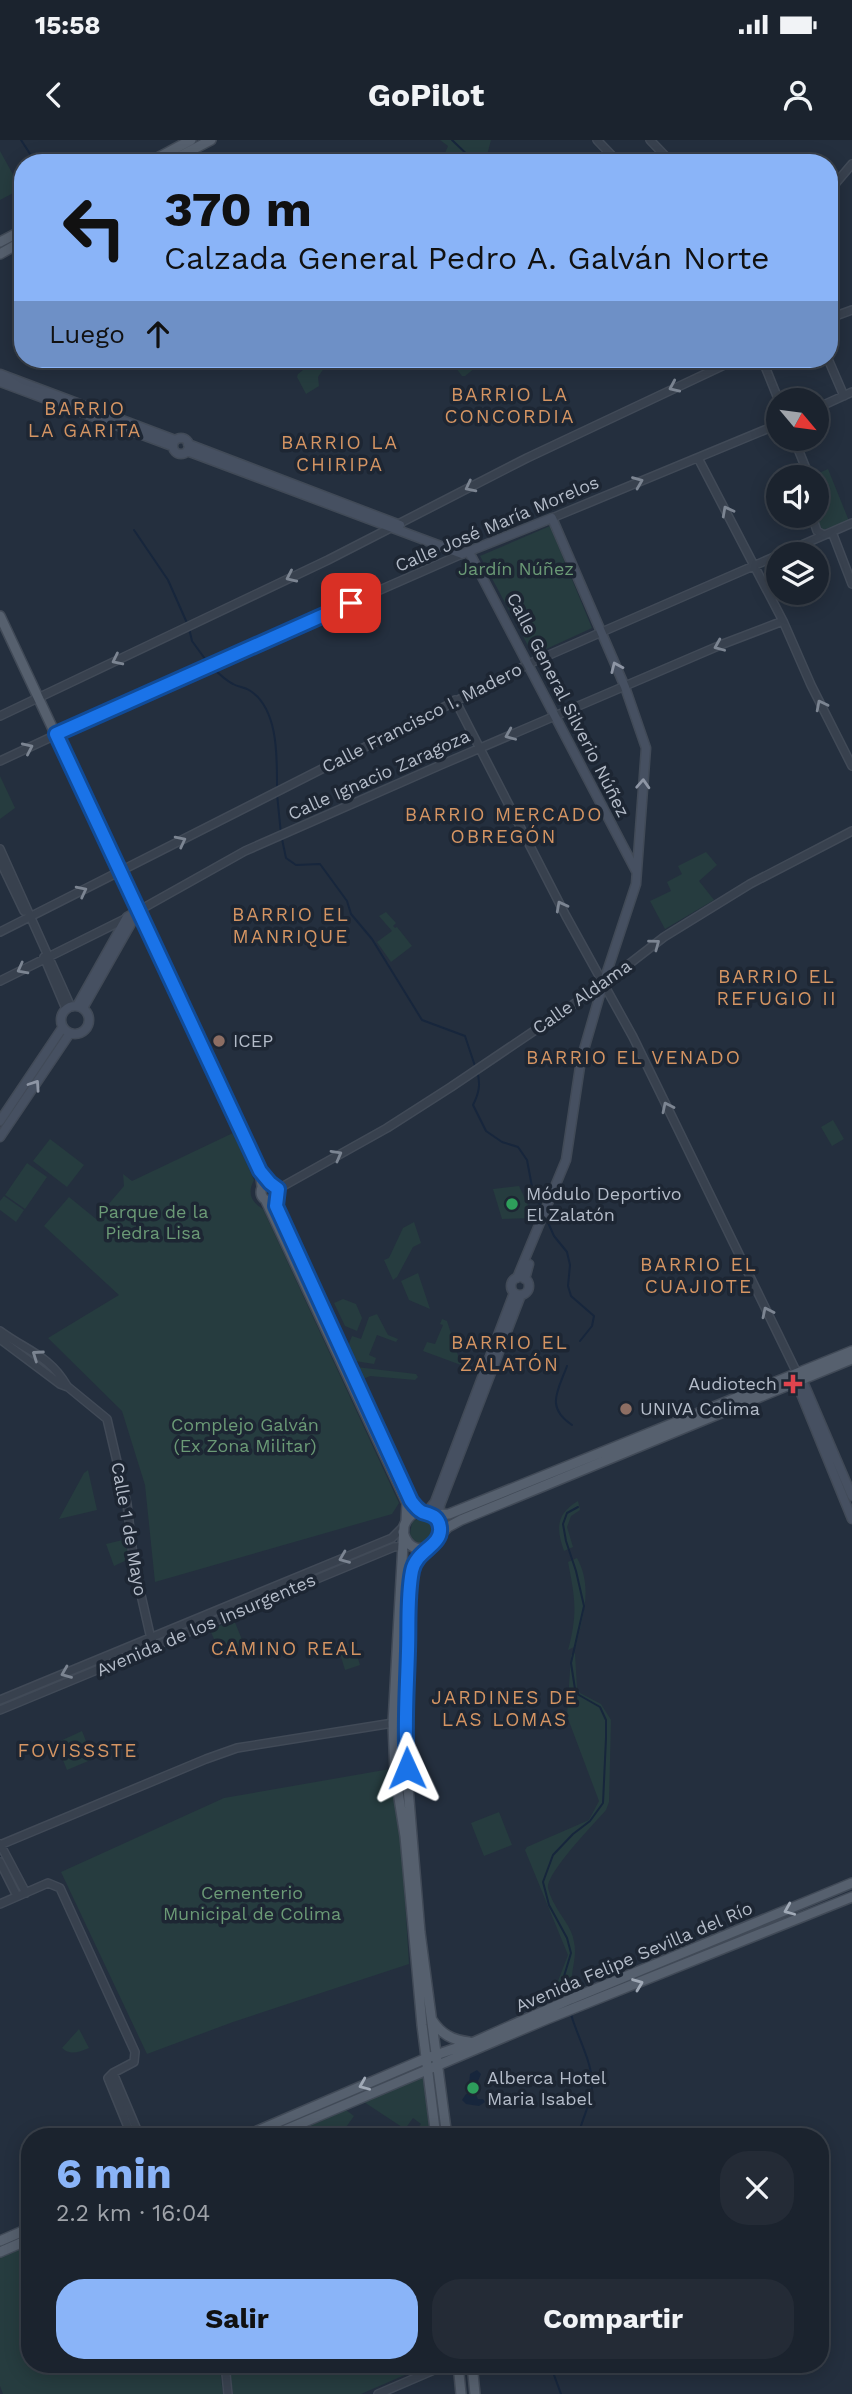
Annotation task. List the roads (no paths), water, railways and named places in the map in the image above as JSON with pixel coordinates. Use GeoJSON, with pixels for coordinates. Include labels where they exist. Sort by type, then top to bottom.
{"type":"FeatureCollection","features":[{"type":"Feature","properties":{"kind":"main road"},"geometry":{"type":"LineString","coordinates":[[165,154],[191,140]]}},
{"type":"Feature","properties":{"kind":"main road"},"geometry":{"type":"LineString","coordinates":[[184,154],[211,140]]}},
{"type":"Feature","properties":{"kind":"main road"},"geometry":{"type":"LineString","coordinates":[[0,374],[174,443]]}},
{"type":"Feature","properties":{"kind":"main road"},"geometry":{"type":"LineString","coordinates":[[0,382],[174,443],[183,438],[188,448],[465,553]]}},
{"type":"Feature","properties":{"kind":"main road"},"geometry":{"type":"LineString","coordinates":[[174,443],[174,452],[178,454],[188,448]]}},
{"type":"Feature","properties":{"kind":"main road"},"geometry":{"type":"LineString","coordinates":[[518,1294],[511,1289],[512,1283],[521,1278],[563,1169],[580,1060],[636,884],[646,748],[625,687],[552,518]]}},
{"type":"Feature","properties":{"kind":"main road","name":"Calle José María Morelos"},"geometry":{"type":"LineString","coordinates":[[465,553],[552,518]]}},
{"type":"Feature","properties":{"kind":"main road","name":"Calle General Silverio Núñez"},"geometry":{"type":"LineString","coordinates":[[465,553],[528,665],[636,870]]}},
{"type":"Feature","properties":{"kind":"main road"},"geometry":{"type":"LineString","coordinates":[[0,616],[120,871],[135,917],[260,1171],[272,1189],[276,1206],[411,1501],[432,1516]]}},
{"type":"Feature","properties":{"kind":"main road"},"geometry":{"type":"LineString","coordinates":[[0,1137],[66,1030],[62,1016],[74,1008],[135,917]]}},
{"type":"Feature","properties":{"kind":"main road"},"geometry":{"type":"LineString","coordinates":[[66,1030],[79,1034],[88,1025],[88,1016],[74,1008]]}},
{"type":"Feature","properties":{"kind":"main road"},"geometry":{"type":"LineString","coordinates":[[0,1121],[66,1030]]}},
{"type":"Feature","properties":{"kind":"main road"},"geometry":{"type":"LineString","coordinates":[[266,1201],[272,1201],[272,1189]]}},
{"type":"Feature","properties":{"kind":"main road"},"geometry":{"type":"LineString","coordinates":[[272,1189],[261,1194],[407,1503],[402,1545],[393,1723],[396,1780],[405,1836],[422,2027],[422,2048],[410,2066]]}},
{"type":"Feature","properties":{"kind":"main road"},"geometry":{"type":"LineString","coordinates":[[439,1536],[432,1516],[435,1502],[518,1294],[528,1289],[528,1284],[521,1278]]}},
{"type":"Feature","properties":{"kind":"main road"},"geometry":{"type":"LineString","coordinates":[[432,1516],[440,1505],[518,1294]]}},
{"type":"Feature","properties":{"kind":"main road"},"geometry":{"type":"LineString","coordinates":[[431,2057],[430,2018],[406,1763],[408,1622],[412,1570],[416,1560],[453,1523],[528,1488],[798,1377],[852,1351]]}},
{"type":"Feature","properties":{"kind":"main road"},"geometry":{"type":"LineString","coordinates":[[798,1377],[852,1359]]}},
{"type":"Feature","properties":{"kind":"main road"},"geometry":{"type":"LineString","coordinates":[[798,1377],[852,1496]]}},
{"type":"Feature","properties":{"kind":"main road"},"geometry":{"type":"LineString","coordinates":[[798,1377],[852,1519]]}},
{"type":"Feature","properties":{"kind":"main road"},"geometry":{"type":"LineString","coordinates":[[426,1548],[414,1547],[405,1538],[404,1526],[415,1513],[432,1516],[449,1514],[528,1488]]}},
{"type":"Feature","properties":{"kind":"main road"},"geometry":{"type":"LineString","coordinates":[[395,1762],[400,1765],[406,1763]]}},
{"type":"Feature","properties":{"kind":"main road"},"geometry":{"type":"LineString","coordinates":[[396,1780],[401,1776],[407,1778]]}},
{"type":"Feature","properties":{"kind":"main road","name":"Avenida Felipe Sevilla del Río"},"geometry":{"type":"LineString","coordinates":[[346,2098],[454,2060],[568,2006],[852,1883]]}},
{"type":"Feature","properties":{"kind":"main road","name":"Avenida Felipe Sevilla del Río"},"geometry":{"type":"LineString","coordinates":[[346,2098],[431,2057],[852,1897]]}},
{"type":"Feature","properties":{"kind":"main road"},"geometry":{"type":"LineString","coordinates":[[430,2018],[437,2028],[451,2038],[474,2042]]}},
{"type":"Feature","properties":{"kind":"main road"},"geometry":{"type":"LineString","coordinates":[[422,2027],[446,2128]]}},
{"type":"Feature","properties":{"kind":"main road"},"geometry":{"type":"LineString","coordinates":[[442,2105],[442,2077],[454,2060]]}},
{"type":"Feature","properties":{"kind":"main road"},"geometry":{"type":"LineString","coordinates":[[433,2067],[436,2128]]}},
{"type":"Feature","properties":{"kind":"main road"},"geometry":{"type":"LineString","coordinates":[[281,2128],[346,2098]]}},
{"type":"Feature","properties":{"kind":"main road"},"geometry":{"type":"LineString","coordinates":[[0,2241],[21,2232]]}},
{"type":"Feature","properties":{"kind":"main road"},"geometry":{"type":"LineString","coordinates":[[0,2252],[21,2243]]}},
{"type":"Feature","properties":{"kind":"main road"},"geometry":{"type":"LineString","coordinates":[[459,2373],[461,2394]]}},
{"type":"Feature","properties":{"kind":"main road"},"geometry":{"type":"LineString","coordinates":[[473,2373],[475,2394]]}},
{"type":"Feature","properties":{"kind":"street"},"geometry":{"type":"LineString","coordinates":[[597,140],[610,154]]}},
{"type":"Feature","properties":{"kind":"street"},"geometry":{"type":"LineString","coordinates":[[650,140],[663,154]]}},
{"type":"Feature","properties":{"kind":"street"},"geometry":{"type":"LineString","coordinates":[[838,181],[852,164]]}},
{"type":"Feature","properties":{"kind":"street"},"geometry":{"type":"LineString","coordinates":[[0,716],[395,526],[527,458],[718,368]]}},
{"type":"Feature","properties":{"kind":"street"},"geometry":{"type":"LineString","coordinates":[[766,368],[774,388]]}},
{"type":"Feature","properties":{"kind":"street"},"geometry":{"type":"LineString","coordinates":[[832,368],[844,396]]}},
{"type":"Feature","properties":{"kind":"street"},"geometry":{"type":"LineString","coordinates":[[830,402],[852,392]]}},
{"type":"Feature","properties":{"kind":"street","name":"Calle José María Morelos"},"geometry":{"type":"LineString","coordinates":[[552,518],[766,429]]}},
{"type":"Feature","properties":{"kind":"street"},"geometry":{"type":"LineString","coordinates":[[698,458],[783,621],[811,685],[852,766]]}},
{"type":"Feature","properties":{"kind":"street","name":"Calle Francisco I. Madero"},"geometry":{"type":"LineString","coordinates":[[0,932],[455,700],[601,632],[852,523]]}},
{"type":"Feature","properties":{"kind":"street"},"geometry":{"type":"LineString","coordinates":[[816,528],[824,535]]}},
{"type":"Feature","properties":{"kind":"street"},"geometry":{"type":"LineString","coordinates":[[832,532],[852,584]]}},
{"type":"Feature","properties":{"kind":"street","name":"Calle José María Morelos"},"geometry":{"type":"LineString","coordinates":[[0,761],[465,553]]}},
{"type":"Feature","properties":{"kind":"street","name":"Calle Ignacio Zaragoza"},"geometry":{"type":"LineString","coordinates":[[0,981],[47,956],[135,917],[242,852],[480,748],[783,621]]}},
{"type":"Feature","properties":{"kind":"street"},"geometry":{"type":"LineString","coordinates":[[455,700],[633,1037],[798,1377]]}},
{"type":"Feature","properties":{"kind":"street","name":"Calle Aldama"},"geometry":{"type":"LineString","coordinates":[[272,1189],[390,1126],[603,984],[666,936],[750,884],[852,831]]}},
{"type":"Feature","properties":{"kind":"street"},"geometry":{"type":"LineString","coordinates":[[0,849],[47,956],[74,1008]]}},
{"type":"Feature","properties":{"kind":"street"},"geometry":{"type":"LineString","coordinates":[[0,861],[30,917]]}},
{"type":"Feature","properties":{"kind":"street","name":"Calle 1 de Mayo"},"geometry":{"type":"LineString","coordinates":[[0,1331],[40,1354],[68,1387],[107,1419],[127,1504],[134,1564],[153,1647]]}},
{"type":"Feature","properties":{"kind":"street","name":"Calle 1 de Mayo"},"geometry":{"type":"LineString","coordinates":[[0,1339],[60,1384],[68,1387]]}},
{"type":"Feature","properties":{"kind":"street","name":"Avenida de los Insurgentes"},"geometry":{"type":"LineString","coordinates":[[0,1700],[392,1538],[404,1526]]}},
{"type":"Feature","properties":{"kind":"street"},"geometry":{"type":"LineString","coordinates":[[402,1545],[414,1547]]}},
{"type":"Feature","properties":{"kind":"street","name":"Avenida de los Insurgentes"},"geometry":{"type":"LineString","coordinates":[[0,1710],[402,1545]]}},
{"type":"Feature","properties":{"kind":"street"},"geometry":{"type":"LineString","coordinates":[[26,1892],[0,1844],[237,1748],[393,1723]]}},
{"type":"Feature","properties":{"kind":"street"},"geometry":{"type":"LineString","coordinates":[[0,1862],[17,1896]]}},
{"type":"Feature","properties":{"kind":"street"},"geometry":{"type":"LineString","coordinates":[[0,1904],[48,1883],[60,1888],[135,2052],[134,2062],[110,2075]]}},
{"type":"Feature","properties":{"kind":"street"},"geometry":{"type":"LineString","coordinates":[[110,2075],[129,2128]]}},
{"type":"Feature","properties":{"kind":"street"},"geometry":{"type":"LineString","coordinates":[[110,2075],[136,2128]]}},
{"type":"Feature","properties":{"kind":"street"},"geometry":{"type":"LineString","coordinates":[[226,2373],[228,2394]]}},
{"type":"Feature","properties":{"kind":"street"},"geometry":{"type":"LineString","coordinates":[[378,2394],[427,2373]]}},
{"type":"Feature","properties":{"kind":"water","name":"Alberca Hotel Maria Isabel"},"geometry":{"type":"Polygon","coordinates":[[[477,2070],[481,2074],[476,2093],[478,2099],[485,2102],[479,2106],[466,2104],[462,2100],[466,2094],[471,2093],[470,2074],[477,2070]]]}},
{"type":"Feature","properties":{"kind":"waterway"},"geometry":{"type":"LineString","coordinates":[[21,140],[30,154]]}},
{"type":"Feature","properties":{"kind":"waterway"},"geometry":{"type":"LineString","coordinates":[[452,140],[467,154]]}},
{"type":"Feature","properties":{"kind":"waterway"},"geometry":{"type":"LineString","coordinates":[[134,530],[168,580],[187,623]]}},
{"type":"Feature","properties":{"kind":"waterway"},"geometry":{"type":"LineString","coordinates":[[189,628],[192,641],[208,663]]}},
{"type":"Feature","properties":{"kind":"waterway"},"geometry":{"type":"LineString","coordinates":[[212,667],[230,682],[249,690],[259,698],[266,709],[274,735],[277,789]]}},
{"type":"Feature","properties":{"kind":"waterway"},"geometry":{"type":"LineString","coordinates":[[277,794],[281,834]]}},
{"type":"Feature","properties":{"kind":"waterway"},"geometry":{"type":"LineString","coordinates":[[282,839],[286,858],[296,865],[320,864],[347,901],[351,914],[372,939],[422,1020],[465,1036],[475,1066]]}},
{"type":"Feature","properties":{"kind":"waterway"},"geometry":{"type":"LineString","coordinates":[[477,1071],[479,1088],[473,1105],[486,1131],[502,1142],[518,1147],[527,1160],[533,1192],[543,1210]]}},
{"type":"Feature","properties":{"kind":"waterway"},"geometry":{"type":"LineString","coordinates":[[546,1218],[554,1236],[567,1252],[571,1296],[594,1316],[592,1326],[580,1341]]}},
{"type":"Feature","properties":{"kind":"waterway"},"geometry":{"type":"LineString","coordinates":[[567,1366],[556,1405],[572,1425]]}},
{"type":"Feature","properties":{"kind":"waterway"},"geometry":{"type":"LineString","coordinates":[[566,1998],[562,1983],[571,1953],[567,1938],[549,1905],[543,1882],[553,1855],[590,1821],[603,1803],[606,1738],[606,1720],[600,1707],[579,1695],[575,1689],[571,1663],[584,1606],[563,1524],[567,1513],[578,1507]]}},
{"type":"Feature","properties":{"kind":"waterway"},"geometry":{"type":"LineString","coordinates":[[571,2014],[588,2060],[592,2080],[591,2095],[581,2128]]}},
{"type":"Feature","properties":{"kind":"waterway"},"geometry":{"type":"LineString","coordinates":[[553,2373],[561,2394]]}},
{"type":"Feature","properties":{"kind":"place","name":"ICEP"},"geometry":{"type":"Point","coordinates":[219,1041]}},
{"type":"Feature","properties":{"kind":"place","name":"Módulo Deportivo El Zalatón"},"geometry":{"type":"Point","coordinates":[512,1204]}},
{"type":"Feature","properties":{"kind":"place","name":"Audiotech"},"geometry":{"type":"Point","coordinates":[793,1384]}},
{"type":"Feature","properties":{"kind":"place","name":"UNIVA Colima"},"geometry":{"type":"Point","coordinates":[626,1409]}},
{"type":"Feature","properties":{"kind":"place","name":"Alberca Hotel Maria Isabel"},"geometry":{"type":"Point","coordinates":[473,2088]}},
{"type":"Feature","properties":{"kind":"district","name":"BARRIO LA CONCORDIA"},"geometry":{"type":"Point","coordinates":[510,405]}},
{"type":"Feature","properties":{"kind":"district","name":"BARRIO LA GARITA"},"geometry":{"type":"Point","coordinates":[85,419]}},
{"type":"Feature","properties":{"kind":"district","name":"BARRIO LA CHIRIPA"},"geometry":{"type":"Point","coordinates":[340,453]}},
{"type":"Feature","properties":{"kind":"district","name":"BARRIO MERCADO OBREGÓN"},"geometry":{"type":"Point","coordinates":[504,825]}},
{"type":"Feature","properties":{"kind":"district","name":"BARRIO EL MANRIQUE"},"geometry":{"type":"Point","coordinates":[291,925]}},
{"type":"Feature","properties":{"kind":"district","name":"BARRIO EL REFUGIO II"},"geometry":{"type":"Point","coordinates":[777,987]}},
{"type":"Feature","properties":{"kind":"district","name":"BARRIO EL VENADO"},"geometry":{"type":"Point","coordinates":[634,1057]}},
{"type":"Feature","properties":{"kind":"district","name":"BARRIO EL CUAJIOTE"},"geometry":{"type":"Point","coordinates":[699,1275]}},
{"type":"Feature","properties":{"kind":"district","name":"BARRIO EL ZALATÓN"},"geometry":{"type":"Point","coordinates":[510,1353]}},
{"type":"Feature","properties":{"kind":"district","name":"CAMINO REAL"},"geometry":{"type":"Point","coordinates":[287,1648]}},
{"type":"Feature","properties":{"kind":"district","name":"JARDINES DE LAS LOMAS"},"geometry":{"type":"Point","coordinates":[505,1708]}},
{"type":"Feature","properties":{"kind":"district","name":"FOVISSSTE"},"geometry":{"type":"Point","coordinates":[78,1750]}},
{"type":"Feature","properties":{"kind":"park label","name":"Jardín Núñez"},"geometry":{"type":"Point","coordinates":[516,569]}},
{"type":"Feature","properties":{"kind":"park label","name":"Parque de la Piedra Lisa"},"geometry":{"type":"Point","coordinates":[153,1222]}},
{"type":"Feature","properties":{"kind":"park label","name":"Complejo Galván (Ex Zona Militar)"},"geometry":{"type":"Point","coordinates":[245,1435]}},
{"type":"Feature","properties":{"kind":"park label","name":"Cementerio Municipal de Colima"},"geometry":{"type":"Point","coordinates":[252,1903]}}]}
